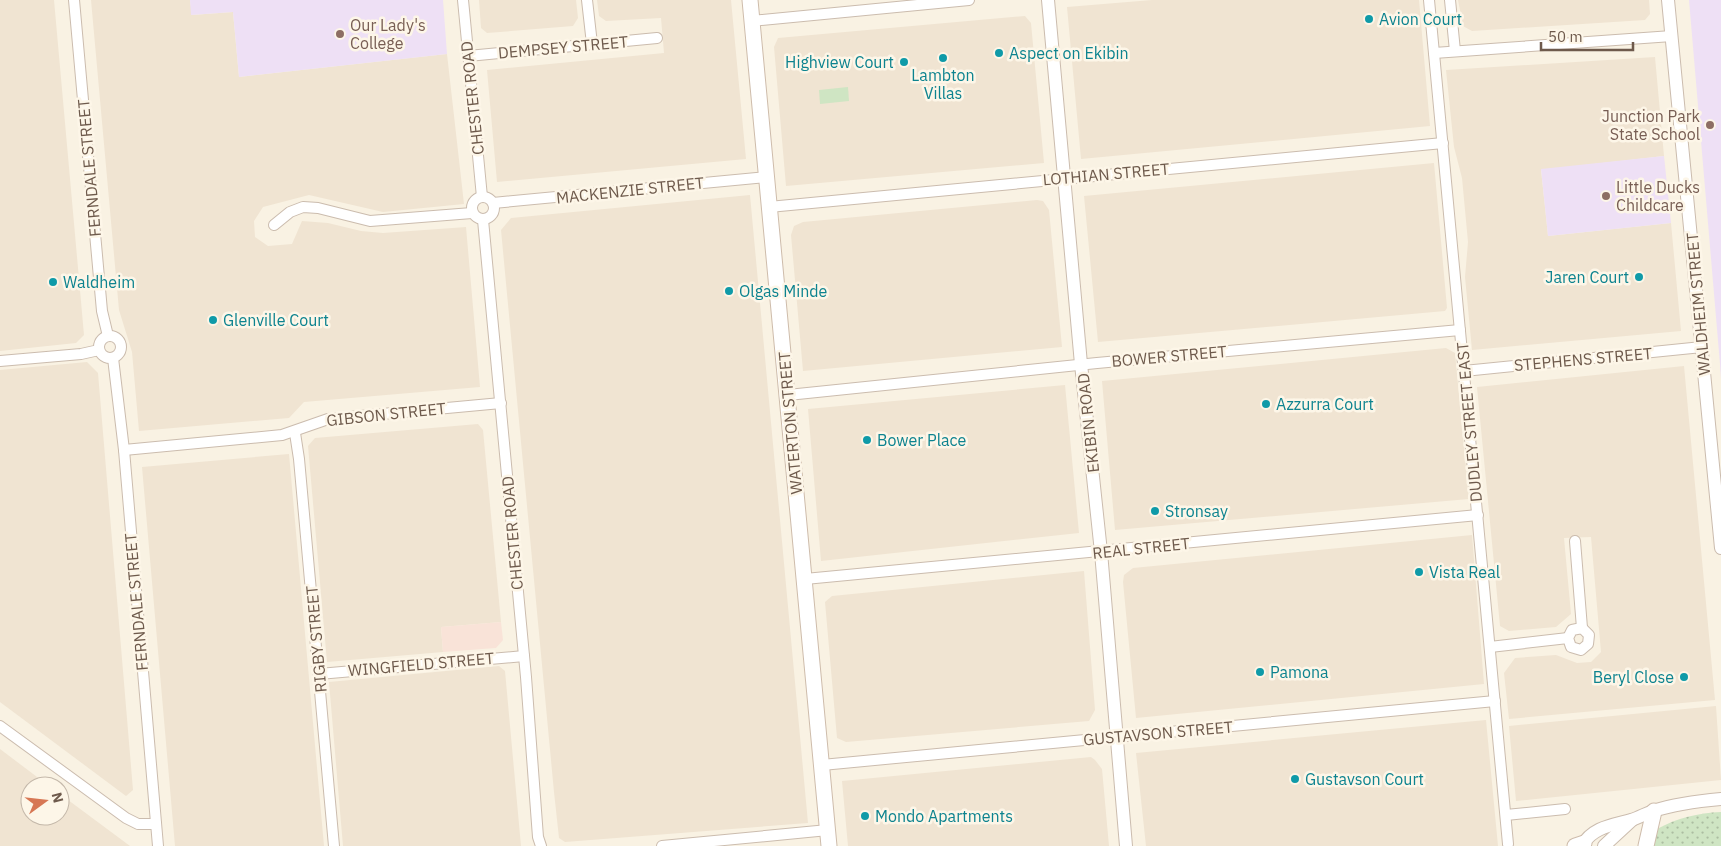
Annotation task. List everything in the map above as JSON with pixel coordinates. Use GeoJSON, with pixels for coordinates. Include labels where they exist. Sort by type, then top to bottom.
{"type":"FeatureCollection","features":[{"type":"Feature","properties":{"kind":"main road","name":"WATERTON STREET"},"geometry":{"type":"LineString","coordinates":[[750,0],[829,846]]}},
{"type":"Feature","properties":{"kind":"main road"},"geometry":{"type":"LineString","coordinates":[[1646,846],[1654,811]]}},
{"type":"Feature","properties":{"kind":"street","name":"FERNDALE STREET"},"geometry":{"type":"LineString","coordinates":[[74,0],[102,311],[108,336]]}},
{"type":"Feature","properties":{"kind":"street","name":"CHESTER ROAD"},"geometry":{"type":"LineString","coordinates":[[462,0],[482,197]]}},
{"type":"Feature","properties":{"kind":"street"},"geometry":{"type":"LineString","coordinates":[[587,0],[592,44]]}},
{"type":"Feature","properties":{"kind":"street"},"geometry":{"type":"LineString","coordinates":[[752,21],[969,0]]}},
{"type":"Feature","properties":{"kind":"street","name":"EKIBIN ROAD"},"geometry":{"type":"LineString","coordinates":[[1048,0],[1081,364],[1102,552],[1115,737],[1126,846]]}},
{"type":"Feature","properties":{"kind":"street","name":"DUDLEY STREET EAST"},"geometry":{"type":"LineString","coordinates":[[1429,0],[1508,844]]}},
{"type":"Feature","properties":{"kind":"street"},"geometry":{"type":"LineString","coordinates":[[1450,0],[1455,51]]}},
{"type":"Feature","properties":{"kind":"street","name":"WALDHEIM STREET"},"geometry":{"type":"LineString","coordinates":[[1668,0],[1721,548]]}},
{"type":"Feature","properties":{"kind":"street"},"geometry":{"type":"LineString","coordinates":[[1434,53],[1672,36]]}},
{"type":"Feature","properties":{"kind":"street","name":"DEMPSEY STREET"},"geometry":{"type":"LineString","coordinates":[[468,56],[658,38]]}},
{"type":"Feature","properties":{"kind":"street","name":"LOTHIAN STREET"},"geometry":{"type":"LineString","coordinates":[[769,207],[1443,143]]}},
{"type":"Feature","properties":{"kind":"street","name":"MACKENZIE STREET"},"geometry":{"type":"LineString","coordinates":[[493,204],[766,177]]}},
{"type":"Feature","properties":{"kind":"street"},"geometry":{"type":"LineString","coordinates":[[482,197],[488,198],[493,204],[492,215],[483,220],[476,218],[472,213],[473,202],[482,197]]}},
{"type":"Feature","properties":{"kind":"street"},"geometry":{"type":"LineString","coordinates":[[274,225],[290,212],[310,207],[370,221],[472,213]]}},
{"type":"Feature","properties":{"kind":"street","name":"CHESTER ROAD"},"geometry":{"type":"LineString","coordinates":[[483,220],[524,656],[538,836],[541,846]]}},
{"type":"Feature","properties":{"kind":"street","name":"BOWER STREET"},"geometry":{"type":"LineString","coordinates":[[788,395],[1081,364],[1460,330]]}},
{"type":"Feature","properties":{"kind":"street"},"geometry":{"type":"LineString","coordinates":[[108,336],[119,339],[122,346],[119,353],[113,358],[106,357],[99,350],[102,339],[108,336]]}},
{"type":"Feature","properties":{"kind":"street","name":"STEPHENS STREET"},"geometry":{"type":"LineString","coordinates":[[1464,370],[1702,347]]}},
{"type":"Feature","properties":{"kind":"street"},"geometry":{"type":"LineString","coordinates":[[0,361],[81,354],[99,350]]}},
{"type":"Feature","properties":{"kind":"street","name":"FERNDALE STREET"},"geometry":{"type":"LineString","coordinates":[[113,358],[124,450],[158,846]]}},
{"type":"Feature","properties":{"kind":"street","name":"GIBSON STREET"},"geometry":{"type":"LineString","coordinates":[[124,450],[294,433],[314,423],[328,419],[501,403]]}},
{"type":"Feature","properties":{"kind":"street","name":"RIGBY STREET"},"geometry":{"type":"LineString","coordinates":[[294,433],[298,449],[334,846]]}},
{"type":"Feature","properties":{"kind":"street","name":"REAL STREET"},"geometry":{"type":"LineString","coordinates":[[805,579],[1478,515]]}},
{"type":"Feature","properties":{"kind":"street"},"geometry":{"type":"LineString","coordinates":[[1575,541],[1582,628],[1589,635],[1588,644],[1581,650],[1571,647],[1568,638],[1572,630],[1582,628]]}},
{"type":"Feature","properties":{"kind":"street"},"geometry":{"type":"LineString","coordinates":[[1490,647],[1568,638]]}},
{"type":"Feature","properties":{"kind":"street","name":"WINGFIELD STREET"},"geometry":{"type":"LineString","coordinates":[[319,674],[524,656]]}},
{"type":"Feature","properties":{"kind":"street","name":"GUSTAVSON STREET"},"geometry":{"type":"LineString","coordinates":[[822,765],[1495,701]]}},
{"type":"Feature","properties":{"kind":"street"},"geometry":{"type":"LineString","coordinates":[[0,726],[126,818],[138,824],[156,824]]}},
{"type":"Feature","properties":{"kind":"street"},"geometry":{"type":"LineString","coordinates":[[1580,845],[1593,833],[1613,823],[1632,820],[1654,811],[1684,803],[1721,799]]}},
{"type":"Feature","properties":{"kind":"street"},"geometry":{"type":"LineString","coordinates":[[1506,815],[1564,809]]}},
{"type":"Feature","properties":{"kind":"street"},"geometry":{"type":"LineString","coordinates":[[1604,846],[1632,820]]}},
{"type":"Feature","properties":{"kind":"street"},"geometry":{"type":"LineString","coordinates":[[662,846],[828,830]]}},
{"type":"Feature","properties":{"kind":"shaded area"},"geometry":{"type":"Polygon","coordinates":[[[0,0],[54,0],[84,335],[76,343],[0,351],[0,0]]]}},
{"type":"Feature","properties":{"kind":"shaded area"},"geometry":{"type":"Polygon","coordinates":[[[91,0],[190,0],[192,15],[233,12],[239,77],[447,54],[464,204],[383,212],[309,195],[263,207],[254,221],[255,237],[268,246],[292,244],[302,221],[328,223],[361,231],[383,233],[466,227],[480,387],[304,402],[289,418],[139,431],[132,352],[119,310],[91,0]]]}},
{"type":"Feature","properties":{"kind":"shaded area","name":"Our Lady's College"},"geometry":{"type":"Polygon","coordinates":[[[190,0],[443,0],[447,54],[239,77],[233,12],[191,15],[190,0]]]}},
{"type":"Feature","properties":{"kind":"shaded area"},"geometry":{"type":"Polygon","coordinates":[[[479,0],[576,0],[578,18],[573,26],[487,33],[481,28],[479,0]]]}},
{"type":"Feature","properties":{"kind":"shaded area"},"geometry":{"type":"Polygon","coordinates":[[[597,0],[731,0],[746,159],[497,182],[487,70],[664,53],[661,18],[606,21],[599,16],[597,0]]]}},
{"type":"Feature","properties":{"kind":"shaded area"},"geometry":{"type":"Polygon","coordinates":[[[1152,0],[1419,0],[1430,126],[1081,159],[1067,7],[1152,0]]]}},
{"type":"Feature","properties":{"kind":"shaded area"},"geometry":{"type":"Polygon","coordinates":[[[1458,0],[1649,0],[1650,14],[1645,20],[1472,31],[1463,26],[1458,0]]]}},
{"type":"Feature","properties":{"kind":"shaded area","name":"Junction Park State School"},"geometry":{"type":"Polygon","coordinates":[[[1689,0],[1721,0],[1721,379],[1720,364],[1689,0]]]}},
{"type":"Feature","properties":{"kind":"shaded area"},"geometry":{"type":"Polygon","coordinates":[[[1025,16],[1031,23],[1044,163],[786,186],[774,47],[778,38],[1025,16]]]}},
{"type":"Feature","properties":{"kind":"shaded area"},"geometry":{"type":"Polygon","coordinates":[[[1655,57],[1664,156],[1541,170],[1548,236],[1671,223],[1681,331],[1472,350],[1465,277],[1468,242],[1462,178],[1454,147],[1446,70],[1655,57]]]}},
{"type":"Feature","properties":{"kind":"shaded area","name":"Little Ducks Childcare"},"geometry":{"type":"Polygon","coordinates":[[[1664,156],[1671,223],[1548,236],[1541,169],[1664,156]]]}},
{"type":"Feature","properties":{"kind":"shaded area"},"geometry":{"type":"Polygon","coordinates":[[[1434,163],[1447,308],[1445,311],[1098,342],[1084,196],[1434,163]]]}},
{"type":"Feature","properties":{"kind":"shaded area"},"geometry":{"type":"Polygon","coordinates":[[[750,195],[808,823],[565,842],[559,838],[554,792],[501,230],[511,218],[750,195]]]}},
{"type":"Feature","properties":{"kind":"shaded area"},"geometry":{"type":"Polygon","coordinates":[[[1037,200],[1043,201],[1049,210],[1062,347],[803,371],[791,235],[794,226],[803,222],[1037,200]]]}},
{"type":"Feature","properties":{"kind":"shaded area"},"geometry":{"type":"Polygon","coordinates":[[[1446,348],[1455,353],[1469,499],[1115,530],[1102,381],[1446,348]]]}},
{"type":"Feature","properties":{"kind":"shaded area"},"geometry":{"type":"Polygon","coordinates":[[[87,362],[98,373],[133,790],[126,796],[0,702],[0,370],[87,362]]]}},
{"type":"Feature","properties":{"kind":"shaded area"},"geometry":{"type":"Polygon","coordinates":[[[1684,366],[1715,700],[1509,719],[1504,673],[1515,658],[1556,655],[1577,663],[1591,662],[1601,652],[1591,537],[1564,538],[1571,614],[1556,627],[1509,631],[1500,626],[1477,387],[1684,366]]]}},
{"type":"Feature","properties":{"kind":"shaded area"},"geometry":{"type":"Polygon","coordinates":[[[1065,385],[1079,533],[821,561],[808,409],[1065,385]]]}},
{"type":"Feature","properties":{"kind":"shaded area"},"geometry":{"type":"Polygon","coordinates":[[[478,424],[483,430],[501,622],[441,627],[443,652],[327,662],[308,446],[315,438],[478,424]]]}},
{"type":"Feature","properties":{"kind":"shaded area"},"geometry":{"type":"Polygon","coordinates":[[[289,454],[324,846],[175,846],[142,467],[289,454]]]}},
{"type":"Feature","properties":{"kind":"shaded area"},"geometry":{"type":"Polygon","coordinates":[[[1472,535],[1484,684],[1136,718],[1123,582],[1124,575],[1133,568],[1472,535]]]}},
{"type":"Feature","properties":{"kind":"shaded area"},"geometry":{"type":"Polygon","coordinates":[[[1084,571],[1095,710],[1089,721],[846,742],[837,738],[825,602],[832,596],[1084,571]]]}},
{"type":"Feature","properties":{"kind":"shaded area"},"geometry":{"type":"Polygon","coordinates":[[[501,622],[503,640],[496,648],[443,652],[441,627],[501,622]]]}},
{"type":"Feature","properties":{"kind":"shaded area"},"geometry":{"type":"Polygon","coordinates":[[[499,666],[505,671],[521,846],[343,846],[329,682],[499,666]]]}},
{"type":"Feature","properties":{"kind":"shaded area"},"geometry":{"type":"Polygon","coordinates":[[[1716,706],[1721,780],[1516,801],[1509,726],[1716,706]]]}},
{"type":"Feature","properties":{"kind":"shaded area"},"geometry":{"type":"Polygon","coordinates":[[[1486,720],[1498,846],[1146,846],[1136,753],[1486,720]]]}},
{"type":"Feature","properties":{"kind":"shaded area"},"geometry":{"type":"Polygon","coordinates":[[[0,749],[36,776],[20,776],[20,826],[70,826],[70,801],[130,846],[0,846],[0,749]]]}},
{"type":"Feature","properties":{"kind":"shaded area"},"geometry":{"type":"Polygon","coordinates":[[[1091,757],[1102,769],[1109,846],[848,846],[842,781],[1091,757]]]}},
{"type":"Feature","properties":{"kind":"green space"},"geometry":{"type":"Polygon","coordinates":[[[848,87],[849,101],[820,104],[819,90],[848,87]]]}},
{"type":"Feature","properties":{"kind":"green space"},"geometry":{"type":"Polygon","coordinates":[[[1721,812],[1721,846],[1652,846],[1657,829],[1665,825],[1688,817],[1721,812]]]}},
{"type":"Feature","properties":{"kind":"place","name":"Avion Court"},"geometry":{"type":"Point","coordinates":[1369,19]}},
{"type":"Feature","properties":{"kind":"place","name":"Our Lady's College"},"geometry":{"type":"Point","coordinates":[340,34]}},
{"type":"Feature","properties":{"kind":"place","name":"Aspect on Ekibin"},"geometry":{"type":"Point","coordinates":[999,53]}},
{"type":"Feature","properties":{"kind":"place","name":"Lambton Villas"},"geometry":{"type":"Point","coordinates":[943,58]}},
{"type":"Feature","properties":{"kind":"place","name":"Highview Court"},"geometry":{"type":"Point","coordinates":[904,62]}},
{"type":"Feature","properties":{"kind":"place","name":"Junction Park State School"},"geometry":{"type":"Point","coordinates":[1710,125]}},
{"type":"Feature","properties":{"kind":"place","name":"Little Ducks Childcare"},"geometry":{"type":"Point","coordinates":[1606,196]}},
{"type":"Feature","properties":{"kind":"place","name":"Jaren Court"},"geometry":{"type":"Point","coordinates":[1639,277]}},
{"type":"Feature","properties":{"kind":"place","name":"Waldheim"},"geometry":{"type":"Point","coordinates":[53,282]}},
{"type":"Feature","properties":{"kind":"place","name":"Olgas Minde"},"geometry":{"type":"Point","coordinates":[729,291]}},
{"type":"Feature","properties":{"kind":"place","name":"Glenville Court"},"geometry":{"type":"Point","coordinates":[213,320]}},
{"type":"Feature","properties":{"kind":"place","name":"Azzurra Court"},"geometry":{"type":"Point","coordinates":[1266,404]}},
{"type":"Feature","properties":{"kind":"place","name":"Bower Place"},"geometry":{"type":"Point","coordinates":[867,440]}},
{"type":"Feature","properties":{"kind":"place","name":"Stronsay"},"geometry":{"type":"Point","coordinates":[1155,511]}},
{"type":"Feature","properties":{"kind":"place","name":"Vista Real"},"geometry":{"type":"Point","coordinates":[1419,572]}},
{"type":"Feature","properties":{"kind":"place","name":"Pamona"},"geometry":{"type":"Point","coordinates":[1260,672]}},
{"type":"Feature","properties":{"kind":"place","name":"Beryl Close"},"geometry":{"type":"Point","coordinates":[1684,677]}},
{"type":"Feature","properties":{"kind":"place","name":"Gustavson Court"},"geometry":{"type":"Point","coordinates":[1295,779]}},
{"type":"Feature","properties":{"kind":"place","name":"Mondo Apartments"},"geometry":{"type":"Point","coordinates":[865,816]}}]}
